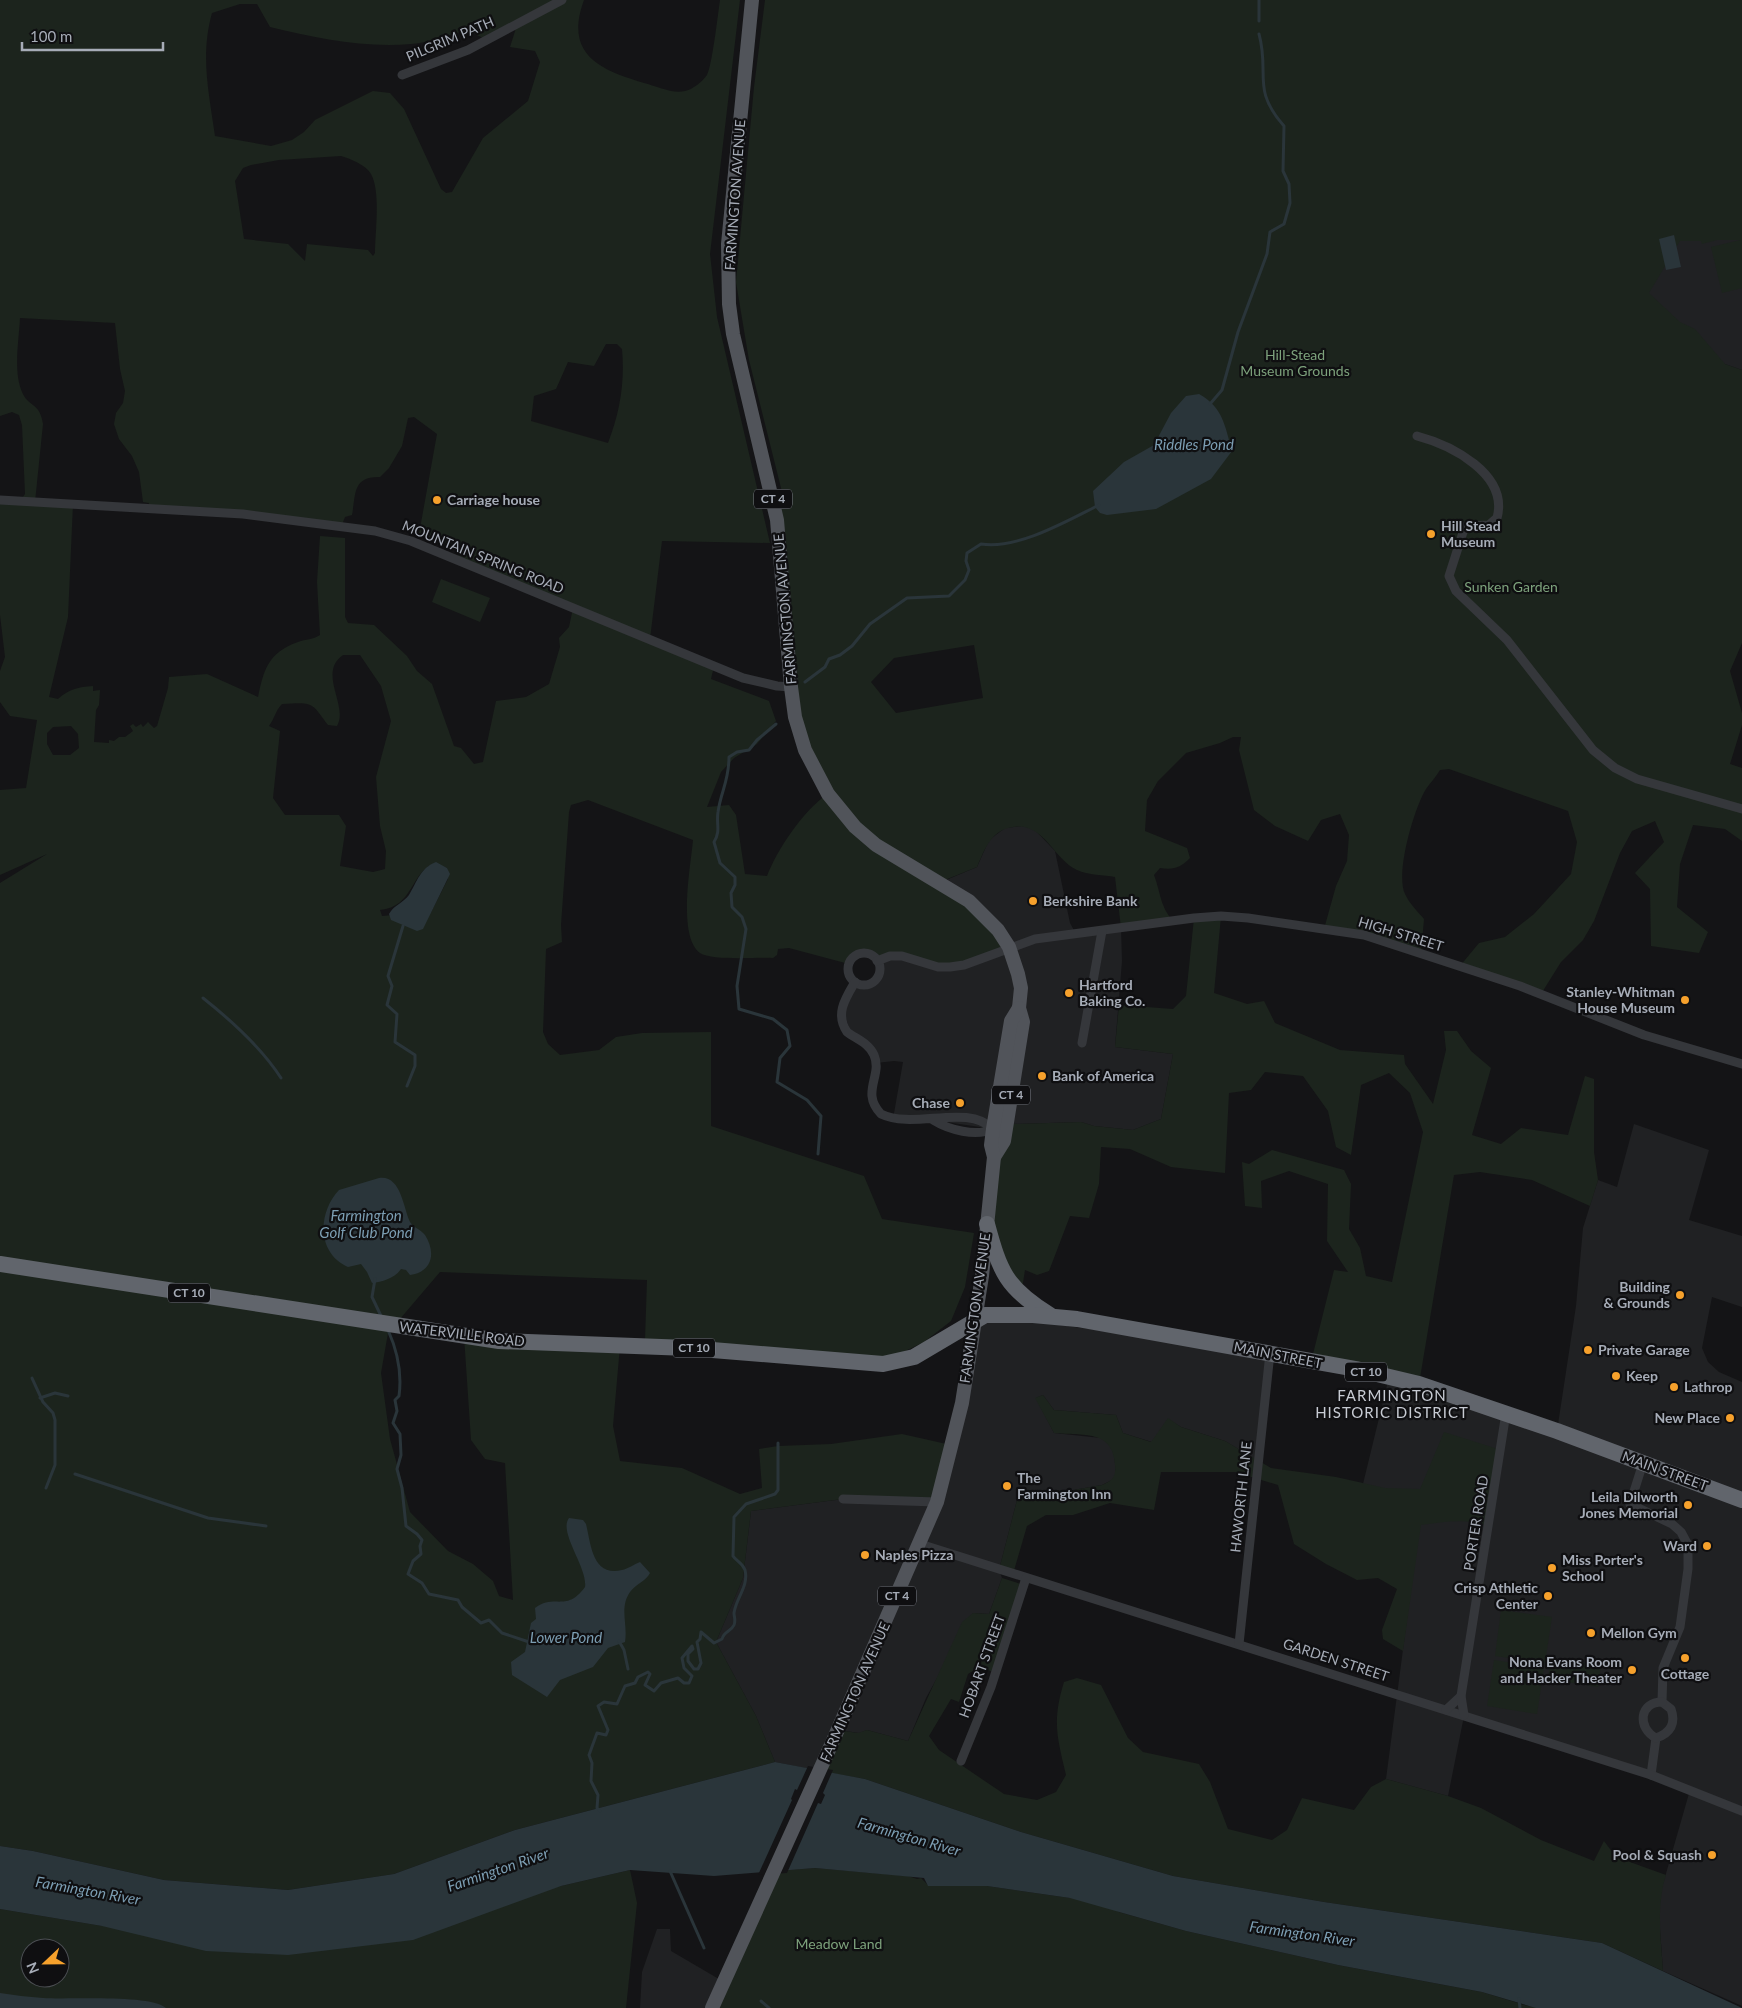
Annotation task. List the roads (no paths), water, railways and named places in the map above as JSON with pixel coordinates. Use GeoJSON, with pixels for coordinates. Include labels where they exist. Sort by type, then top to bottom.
{"type":"FeatureCollection","features":[{"type":"Feature","properties":{"kind":"highway"},"geometry":{"type":"LineString","coordinates":[[986,1224],[998,1264],[1008,1281],[1019,1293],[1052,1316]]}},
{"type":"Feature","properties":{"kind":"highway","name":"WATERVILLE ROAD"},"geometry":{"type":"LineString","coordinates":[[0,1264],[499,1341],[688,1348],[884,1364],[914,1357],[942,1342],[975,1318]]}},
{"type":"Feature","properties":{"kind":"highway","name":"MAIN STREET"},"geometry":{"type":"LineString","coordinates":[[975,1318],[994,1314],[1052,1316],[1132,1327],[1419,1384],[1506,1413],[1742,1499]]}},
{"type":"Feature","properties":{"kind":"main road","name":"FARMINGTON AVENUE"},"geometry":{"type":"LineString","coordinates":[[752,0],[728,244],[729,304],[735,343],[777,520],[795,717],[805,750],[841,813],[876,845],[969,901],[998,930],[1009,947],[1021,988],[1019,1008],[1023,1022],[1004,1141],[994,1157]]}},
{"type":"Feature","properties":{"kind":"main road","name":"FARMINGTON AVENUE"},"geometry":{"type":"LineString","coordinates":[[712,2008],[832,1743],[937,1502],[962,1403],[975,1318],[994,1157],[991,1145],[993,1129],[1011,1021],[1019,1008]]}},
{"type":"Feature","properties":{"kind":"street","name":"PILGRIM PATH"},"geometry":{"type":"LineString","coordinates":[[402,75],[468,50],[562,0]]}},
{"type":"Feature","properties":{"kind":"street"},"geometry":{"type":"LineString","coordinates":[[1417,436],[1440,442],[1484,472],[1493,483],[1500,500],[1497,518],[1489,525],[1465,526],[1450,569],[1450,582],[1456,591],[1507,640],[1593,750],[1615,768],[1637,780],[1742,809]]}},
{"type":"Feature","properties":{"kind":"street","name":"MOUNTAIN SPRING ROAD"},"geometry":{"type":"LineString","coordinates":[[0,500],[243,514],[375,531],[411,541],[743,678],[791,687]]}},
{"type":"Feature","properties":{"kind":"street","name":"HIGH STREET"},"geometry":{"type":"LineString","coordinates":[[877,961],[890,956],[902,956],[938,967],[950,967],[964,965],[1035,939],[1221,916],[1364,935],[1520,986],[1644,1035],[1742,1064]]}},
{"type":"Feature","properties":{"kind":"street"},"geometry":{"type":"LineString","coordinates":[[1082,1043],[1102,931]]}},
{"type":"Feature","properties":{"kind":"street"},"geometry":{"type":"LineString","coordinates":[[865,954],[877,961],[879,972],[874,981],[865,985],[855,982],[848,974],[849,964],[852,959],[865,954]]}},
{"type":"Feature","properties":{"kind":"street"},"geometry":{"type":"LineString","coordinates":[[855,982],[844,1000],[840,1014],[843,1026],[847,1032],[861,1040],[874,1054],[876,1063],[871,1090],[874,1106],[881,1114],[890,1119],[933,1120],[946,1116],[986,1122],[993,1129]]}},
{"type":"Feature","properties":{"kind":"street","name":"HAWORTH LANE"},"geometry":{"type":"LineString","coordinates":[[1239,1644],[1270,1353]]}},
{"type":"Feature","properties":{"kind":"street","name":"PORTER ROAD"},"geometry":{"type":"LineString","coordinates":[[1464,1715],[1461,1696],[1506,1413]]}},
{"type":"Feature","properties":{"kind":"street"},"geometry":{"type":"LineString","coordinates":[[1643,1463],[1630,1504],[1672,1524],[1681,1532],[1688,1545],[1688,1569],[1680,1627],[1663,1668],[1662,1702]]}},
{"type":"Feature","properties":{"kind":"street"},"geometry":{"type":"LineString","coordinates":[[843,1499],[937,1502]]}},
{"type":"Feature","properties":{"kind":"street","name":"GARDEN STREET"},"geometry":{"type":"LineString","coordinates":[[920,1544],[1650,1775],[1742,1811]]}},
{"type":"Feature","properties":{"kind":"street","name":"HOBART STREET"},"geometry":{"type":"LineString","coordinates":[[961,1761],[991,1687],[1026,1578]]}},
{"type":"Feature","properties":{"kind":"street"},"geometry":{"type":"LineString","coordinates":[[1446,1710],[1461,1696]]}},
{"type":"Feature","properties":{"kind":"street"},"geometry":{"type":"LineString","coordinates":[[1652,1702],[1662,1702],[1671,1709],[1673,1724],[1670,1730],[1656,1738],[1644,1726],[1643,1717],[1645,1708],[1652,1702]]}},
{"type":"Feature","properties":{"kind":"street"},"geometry":{"type":"LineString","coordinates":[[1650,1775],[1656,1738]]}},
{"type":"Feature","properties":{"kind":"water"},"geometry":{"type":"Polygon","coordinates":[[[1674,235],[1681,267],[1666,270],[1659,239],[1674,235]]]}},
{"type":"Feature","properties":{"kind":"water","name":"Riddles Pond"},"geometry":{"type":"Polygon","coordinates":[[[1199,394],[1207,399],[1218,411],[1225,425],[1232,451],[1211,479],[1156,509],[1107,515],[1100,513],[1095,507],[1093,491],[1124,462],[1154,445],[1171,413],[1186,396],[1199,394]]]}},
{"type":"Feature","properties":{"kind":"water"},"geometry":{"type":"Polygon","coordinates":[[[436,862],[447,868],[450,874],[423,929],[417,931],[391,920],[389,914],[391,911],[409,895],[426,868],[436,862]]]}},
{"type":"Feature","properties":{"kind":"water","name":"Farmington Golf Club Pond"},"geometry":{"type":"Polygon","coordinates":[[[379,1178],[386,1178],[397,1187],[410,1222],[425,1235],[431,1248],[431,1254],[428,1266],[418,1273],[410,1275],[406,1270],[401,1269],[388,1279],[372,1283],[361,1264],[348,1267],[338,1261],[330,1252],[324,1232],[324,1220],[332,1199],[339,1190],[379,1178]]]}},
{"type":"Feature","properties":{"kind":"water","name":"Lower Pond"},"geometry":{"type":"Polygon","coordinates":[[[569,1518],[583,1520],[586,1524],[595,1557],[604,1569],[612,1571],[622,1570],[640,1562],[650,1573],[632,1589],[627,1598],[624,1610],[625,1642],[608,1648],[593,1667],[560,1680],[547,1697],[512,1675],[511,1662],[525,1652],[531,1623],[536,1619],[535,1608],[549,1602],[572,1599],[585,1587],[585,1579],[567,1532],[569,1518]]]}},
{"type":"Feature","properties":{"kind":"water","name":"Farmington River"},"geometry":{"type":"Polygon","coordinates":[[[775,1762],[865,1779],[1021,1832],[1173,1876],[1324,1902],[1602,1943],[1742,2008],[1536,2008],[1482,1992],[1338,1965],[1186,1931],[1070,1898],[987,1886],[928,1886],[924,1878],[815,1868],[714,1876],[630,1870],[561,1886],[413,1940],[288,1955],[206,1951],[102,1926],[0,1909],[0,1846],[33,1851],[164,1880],[288,1890],[394,1874],[515,1830],[775,1762]]]}},
{"type":"Feature","properties":{"kind":"water"},"geometry":{"type":"Polygon","coordinates":[[[0,1993],[43,1998],[126,1999],[157,2004],[166,2008],[0,2008],[0,1993]]]}},
{"type":"Feature","properties":{"kind":"waterway"},"geometry":{"type":"LineString","coordinates":[[1259,0],[1259,21]]}},
{"type":"Feature","properties":{"kind":"waterway"},"geometry":{"type":"LineString","coordinates":[[1210,404],[1222,390],[1238,332],[1267,254],[1270,232],[1284,224],[1290,203],[1289,184],[1283,171],[1284,126],[1274,113],[1264,91],[1262,48],[1259,34]]}},
{"type":"Feature","properties":{"kind":"waterway"},"geometry":{"type":"LineString","coordinates":[[805,682],[825,667],[829,659],[840,655],[852,646],[870,624],[907,598],[949,596],[965,580],[969,570],[966,561],[967,553],[981,544],[995,545],[1026,539],[1099,505]]}},
{"type":"Feature","properties":{"kind":"waterway"},"geometry":{"type":"LineString","coordinates":[[776,724],[757,740],[749,750],[737,752],[729,757],[728,773],[719,805],[718,831],[714,842],[720,863],[735,877],[735,885],[731,893],[732,907],[742,917],[746,929],[737,986],[739,1009],[773,1019],[787,1030],[790,1046],[780,1058],[777,1082],[807,1100],[821,1116],[818,1154]]}},
{"type":"Feature","properties":{"kind":"waterway"},"geometry":{"type":"LineString","coordinates":[[403,926],[388,976],[392,986],[387,1005],[397,1014],[395,1042],[415,1055],[415,1066],[407,1086]]}},
{"type":"Feature","properties":{"kind":"waterway"},"geometry":{"type":"LineString","coordinates":[[203,998],[245,1035],[281,1078]]}},
{"type":"Feature","properties":{"kind":"waterway"},"geometry":{"type":"LineString","coordinates":[[375,1279],[372,1297],[382,1318]]}},
{"type":"Feature","properties":{"kind":"waterway"},"geometry":{"type":"LineString","coordinates":[[388,1330],[394,1346],[399,1371],[400,1388],[399,1396],[395,1400],[397,1411],[393,1423],[400,1434],[401,1455],[397,1469],[402,1488],[406,1526],[422,1540],[420,1546],[421,1554],[413,1561],[408,1574],[422,1583],[429,1594],[458,1600],[462,1607],[481,1623],[489,1620],[502,1633],[529,1642]]}},
{"type":"Feature","properties":{"kind":"waterway"},"geometry":{"type":"LineString","coordinates":[[32,1378],[43,1402],[53,1413],[55,1420],[55,1465],[46,1488]]}},
{"type":"Feature","properties":{"kind":"waterway"},"geometry":{"type":"LineString","coordinates":[[40,1398],[55,1393],[68,1396]]}},
{"type":"Feature","properties":{"kind":"waterway"},"geometry":{"type":"LineString","coordinates":[[600,1811],[597,1808],[598,1795],[591,1781],[592,1763],[589,1755],[597,1733],[606,1735],[608,1730],[598,1706],[604,1702],[617,1704],[625,1686],[635,1683],[638,1677],[648,1672],[650,1674],[645,1685],[654,1691],[661,1683],[678,1678],[684,1683],[689,1683],[692,1676],[684,1668],[682,1658],[692,1646],[693,1649],[688,1654],[688,1661],[694,1669],[698,1669],[701,1663],[697,1642],[700,1639],[701,1632],[714,1643],[722,1639],[724,1634],[733,1627],[735,1608],[744,1587],[746,1576],[744,1567],[733,1556],[734,1517],[746,1504],[775,1494],[778,1490],[778,1443]]}},
{"type":"Feature","properties":{"kind":"waterway"},"geometry":{"type":"LineString","coordinates":[[75,1474],[208,1518],[266,1526]]}},
{"type":"Feature","properties":{"kind":"waterway"},"geometry":{"type":"LineString","coordinates":[[619,1641],[624,1650],[628,1669]]}},
{"type":"Feature","properties":{"kind":"waterway"},"geometry":{"type":"LineString","coordinates":[[670,1871],[704,1948]]}},
{"type":"Feature","properties":{"kind":"waterway"},"geometry":{"type":"LineString","coordinates":[[1519,1999],[1520,2008]]}},
{"type":"Feature","properties":{"kind":"waterway"},"geometry":{"type":"LineString","coordinates":[[761,2001],[769,2008]]}},
{"type":"Feature","properties":{"kind":"place","name":"Carriage house"},"geometry":{"type":"Point","coordinates":[437,500]}},
{"type":"Feature","properties":{"kind":"place","name":"Hill Stead Museum"},"geometry":{"type":"Point","coordinates":[1431,534]}},
{"type":"Feature","properties":{"kind":"place","name":"Berkshire Bank"},"geometry":{"type":"Point","coordinates":[1033,901]}},
{"type":"Feature","properties":{"kind":"place","name":"Hartford Baking Co."},"geometry":{"type":"Point","coordinates":[1069,993]}},
{"type":"Feature","properties":{"kind":"place","name":"Stanley-Whitman House Museum"},"geometry":{"type":"Point","coordinates":[1685,1000]}},
{"type":"Feature","properties":{"kind":"place","name":"Bank of America"},"geometry":{"type":"Point","coordinates":[1042,1076]}},
{"type":"Feature","properties":{"kind":"place","name":"Chase"},"geometry":{"type":"Point","coordinates":[960,1103]}},
{"type":"Feature","properties":{"kind":"place","name":"Building & Grounds"},"geometry":{"type":"Point","coordinates":[1680,1295]}},
{"type":"Feature","properties":{"kind":"place","name":"Private Garage"},"geometry":{"type":"Point","coordinates":[1588,1350]}},
{"type":"Feature","properties":{"kind":"place","name":"Keep"},"geometry":{"type":"Point","coordinates":[1616,1376]}},
{"type":"Feature","properties":{"kind":"place","name":"Lathrop"},"geometry":{"type":"Point","coordinates":[1674,1387]}},
{"type":"Feature","properties":{"kind":"place","name":"New Place"},"geometry":{"type":"Point","coordinates":[1730,1418]}},
{"type":"Feature","properties":{"kind":"place","name":"The Farmington Inn"},"geometry":{"type":"Point","coordinates":[1007,1486]}},
{"type":"Feature","properties":{"kind":"place","name":"Leila Dilworth Jones Memorial"},"geometry":{"type":"Point","coordinates":[1688,1505]}},
{"type":"Feature","properties":{"kind":"place","name":"Ward"},"geometry":{"type":"Point","coordinates":[1707,1546]}},
{"type":"Feature","properties":{"kind":"place","name":"Naples Pizza"},"geometry":{"type":"Point","coordinates":[865,1555]}},
{"type":"Feature","properties":{"kind":"place","name":"Miss Porter's School"},"geometry":{"type":"Point","coordinates":[1552,1568]}},
{"type":"Feature","properties":{"kind":"place","name":"Crisp Athletic Center"},"geometry":{"type":"Point","coordinates":[1548,1596]}},
{"type":"Feature","properties":{"kind":"place","name":"Mellon Gym"},"geometry":{"type":"Point","coordinates":[1591,1633]}},
{"type":"Feature","properties":{"kind":"place","name":"Cottage"},"geometry":{"type":"Point","coordinates":[1685,1658]}},
{"type":"Feature","properties":{"kind":"place","name":"Nona Evans Room and Hacker Theater"},"geometry":{"type":"Point","coordinates":[1632,1670]}},
{"type":"Feature","properties":{"kind":"place","name":"Pool & Squash"},"geometry":{"type":"Point","coordinates":[1712,1855]}},
{"type":"Feature","properties":{"kind":"district","name":"FARMINGTON HISTORIC DISTRICT"},"geometry":{"type":"Point","coordinates":[1392,1404]}},
{"type":"Feature","properties":{"kind":"park label","name":"Hill-Stead Museum Grounds"},"geometry":{"type":"Point","coordinates":[1295,364]}},
{"type":"Feature","properties":{"kind":"park label","name":"Sunken Garden"},"geometry":{"type":"Point","coordinates":[1511,587]}},
{"type":"Feature","properties":{"kind":"park label","name":"Meadow Land"},"geometry":{"type":"Point","coordinates":[839,1944]}}]}
